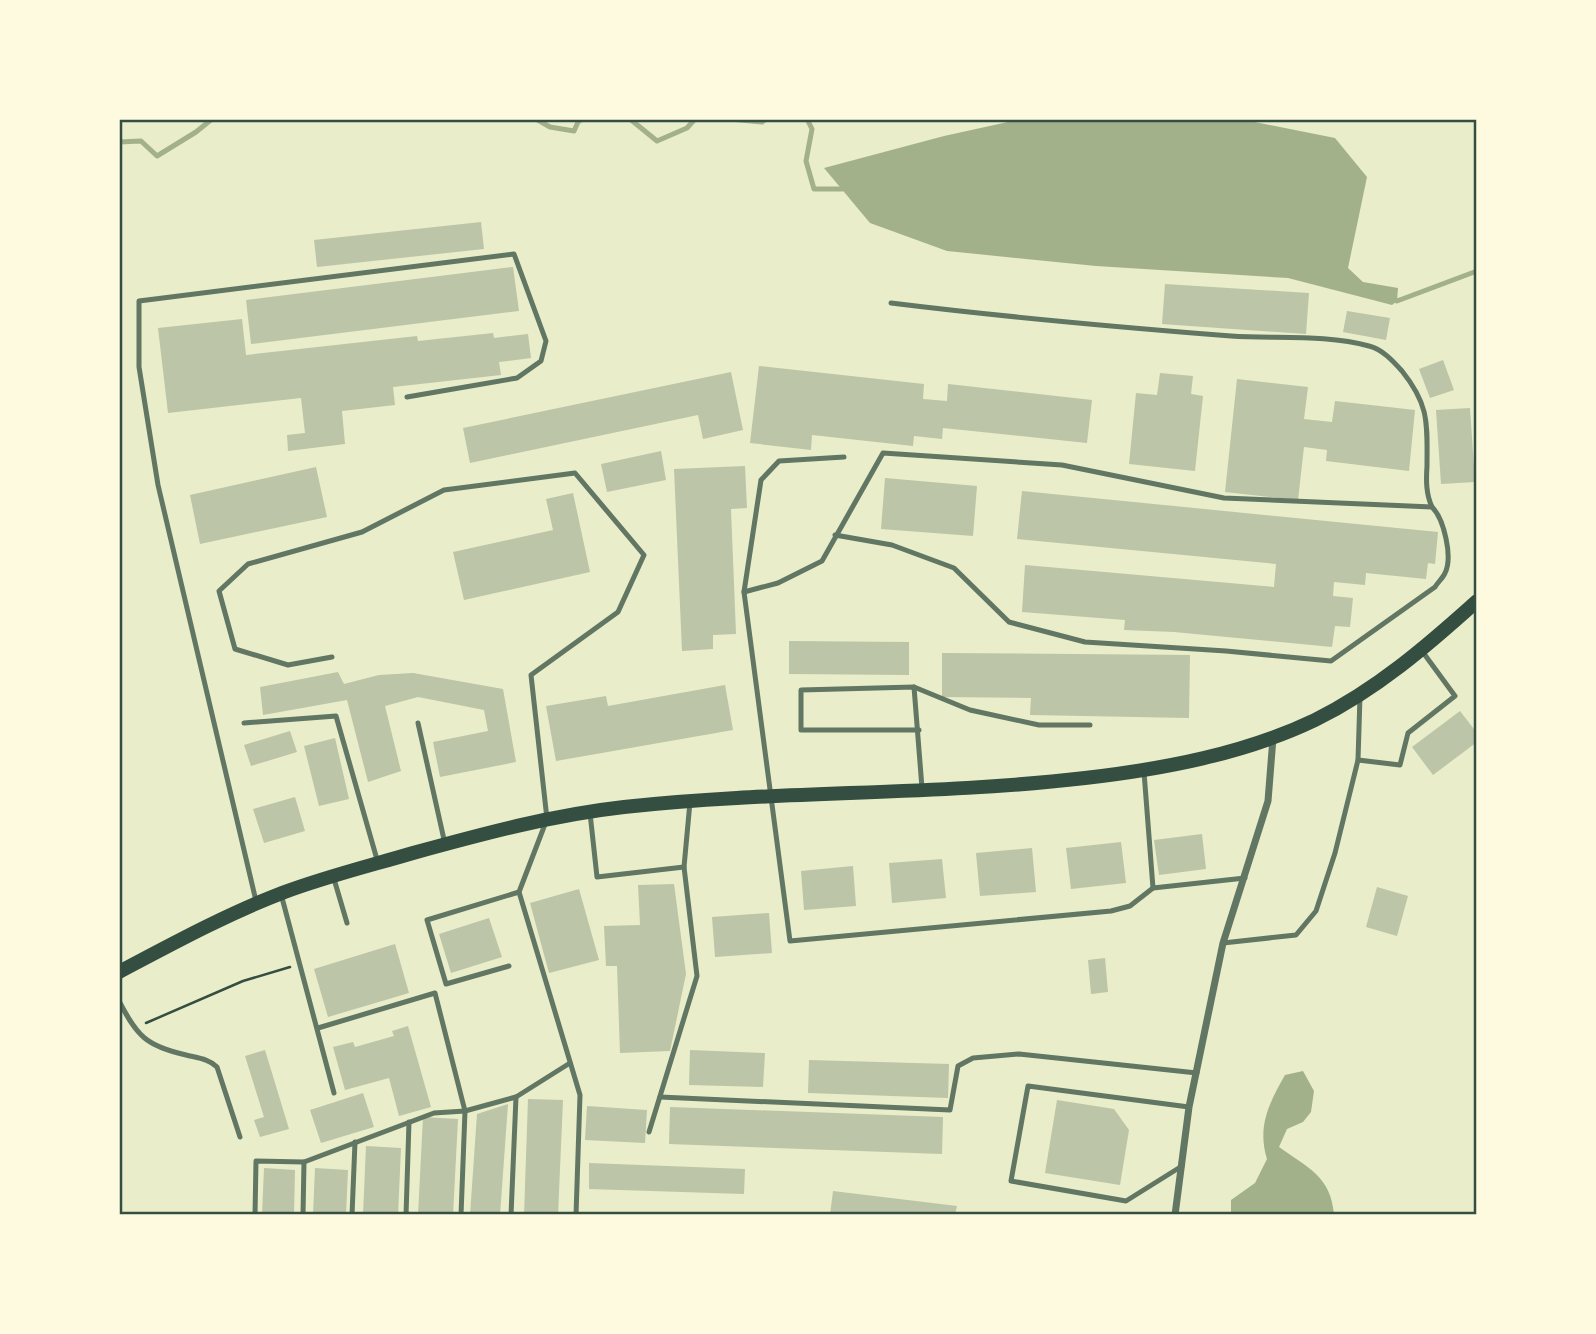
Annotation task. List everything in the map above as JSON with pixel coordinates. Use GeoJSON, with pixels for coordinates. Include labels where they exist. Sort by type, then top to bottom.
{"type":"FeatureCollection","features":[{"type":"Feature","properties":{"kind":"main road"},"geometry":{"type":"LineString","coordinates":[[119,972],[197,931],[281,894],[445,844],[547,819],[624,807],[690,802],[1028,784],[1144,770],[1213,756],[1273,738],[1360,695],[1422,651],[1477,601]]}},
{"type":"Feature","properties":{"kind":"street"},"geometry":{"type":"LineString","coordinates":[[1175,1215],[1189,1107],[1223,943],[1268,801],[1273,738]]}},
{"type":"Feature","properties":{"kind":"lane"},"geometry":{"type":"LineString","coordinates":[[257,904],[158,485],[139,367],[139,302],[514,254],[546,341],[541,361],[517,378],[407,397]]}},
{"type":"Feature","properties":{"kind":"lane"},"geometry":{"type":"LineString","coordinates":[[835,535],[892,545],[954,568],[1009,622],[1085,642],[1331,661],[1416,602],[1435,587],[1447,571],[1443,526],[1439,514],[1432,508],[1426,487],[1427,424],[1424,409],[1420,398],[1400,369],[1373,347],[1333,341],[1011,318],[891,303]]}},
{"type":"Feature","properties":{"kind":"lane"},"geometry":{"type":"LineString","coordinates":[[744,592],[778,583],[822,561],[883,453],[1062,465],[1224,498],[1432,508]]}},
{"type":"Feature","properties":{"kind":"lane"},"geometry":{"type":"LineString","coordinates":[[844,457],[779,461],[761,480],[744,592],[790,941],[1111,911],[1130,906],[1153,888],[1245,878]]}},
{"type":"Feature","properties":{"kind":"lane"},"geometry":{"type":"LineString","coordinates":[[332,657],[288,665],[235,649],[219,591],[248,564],[362,532],[444,490],[575,473],[643,555],[618,612],[531,675],[547,819],[519,892],[580,1095],[576,1215]]}},
{"type":"Feature","properties":{"kind":"lane"},"geometry":{"type":"LineString","coordinates":[[1358,760],[1400,765],[1409,733],[1455,696],[1422,651]]}},
{"type":"Feature","properties":{"kind":"lane"},"geometry":{"type":"LineString","coordinates":[[914,687],[922,791]]}},
{"type":"Feature","properties":{"kind":"lane"},"geometry":{"type":"LineString","coordinates":[[919,730],[801,730],[801,690],[914,687],[970,710],[1028,723],[1090,725]]}},
{"type":"Feature","properties":{"kind":"lane"},"geometry":{"type":"LineString","coordinates":[[1223,943],[1296,935],[1317,911],[1335,853],[1358,760],[1360,695]]}},
{"type":"Feature","properties":{"kind":"lane"},"geometry":{"type":"LineString","coordinates":[[244,723],[337,716],[378,863]]}},
{"type":"Feature","properties":{"kind":"lane"},"geometry":{"type":"LineString","coordinates":[[418,723],[445,844]]}},
{"type":"Feature","properties":{"kind":"lane"},"geometry":{"type":"LineString","coordinates":[[1144,770],[1153,888]]}},
{"type":"Feature","properties":{"kind":"lane"},"geometry":{"type":"LineString","coordinates":[[649,1132],[697,976],[684,867],[690,802]]}},
{"type":"Feature","properties":{"kind":"lane"},"geometry":{"type":"LineString","coordinates":[[590,813],[597,877],[684,867]]}},
{"type":"Feature","properties":{"kind":"lane"},"geometry":{"type":"LineString","coordinates":[[334,876],[348,923]]}},
{"type":"Feature","properties":{"kind":"lane"},"geometry":{"type":"LineString","coordinates":[[509,966],[446,984],[427,920],[519,892]]}},
{"type":"Feature","properties":{"kind":"lane"},"geometry":{"type":"LineString","coordinates":[[281,894],[334,1093]]}},
{"type":"Feature","properties":{"kind":"lane"},"geometry":{"type":"LineString","coordinates":[[318,1028],[435,993],[464,1111],[461,1215]]}},
{"type":"Feature","properties":{"kind":"lane"},"geometry":{"type":"LineString","coordinates":[[119,1001],[133,1029],[149,1042],[211,1061],[217,1068],[240,1137]]}},
{"type":"Feature","properties":{"kind":"lane"},"geometry":{"type":"LineString","coordinates":[[660,1097],[950,1110],[958,1066],[973,1058],[1019,1054],[1197,1073]]}},
{"type":"Feature","properties":{"kind":"lane"},"geometry":{"type":"LineString","coordinates":[[255,1215],[256,1161],[304,1162],[433,1113],[464,1111],[516,1097],[570,1063]]}},
{"type":"Feature","properties":{"kind":"lane"},"geometry":{"type":"LineString","coordinates":[[1182,1166],[1126,1201],[1011,1181],[1028,1086],[1189,1107]]}},
{"type":"Feature","properties":{"kind":"lane"},"geometry":{"type":"LineString","coordinates":[[511,1215],[516,1097]]}},
{"type":"Feature","properties":{"kind":"lane"},"geometry":{"type":"LineString","coordinates":[[406,1215],[410,1122]]}},
{"type":"Feature","properties":{"kind":"lane"},"geometry":{"type":"LineString","coordinates":[[352,1215],[355,1142]]}},
{"type":"Feature","properties":{"kind":"lane"},"geometry":{"type":"LineString","coordinates":[[303,1215],[304,1162]]}},
{"type":"Feature","properties":{"kind":"path"},"geometry":{"type":"LineString","coordinates":[[133,1029],[243,981],[300,964]]}},
{"type":"Feature","properties":{"kind":"shaded area"},"geometry":{"type":"Polygon","coordinates":[[[1021,119],[1240,119],[1335,138],[1367,177],[1348,268],[1363,282],[1398,288],[1397,301],[1392,305],[1288,278],[1096,266],[947,251],[870,223],[824,168],[1021,119]]]}},
{"type":"Feature","properties":{"kind":"shaded area"},"geometry":{"type":"Polygon","coordinates":[[[1303,1071],[1314,1091],[1311,1112],[1303,1122],[1287,1129],[1279,1147],[1308,1167],[1323,1182],[1332,1202],[1334,1215],[1231,1215],[1231,1200],[1255,1183],[1267,1159],[1264,1126],[1274,1095],[1285,1075],[1303,1071]]]}},
{"type":"Feature","properties":{"kind":"building"},"geometry":{"type":"Polygon","coordinates":[[[481,222],[484,249],[317,267],[314,240],[481,222]]]}},
{"type":"Feature","properties":{"kind":"building"},"geometry":{"type":"Polygon","coordinates":[[[513,267],[519,311],[251,344],[246,300],[513,267]]]}},
{"type":"Feature","properties":{"kind":"building"},"geometry":{"type":"Polygon","coordinates":[[[1165,284],[1309,293],[1306,334],[1162,324],[1165,284]]]}},
{"type":"Feature","properties":{"kind":"building"},"geometry":{"type":"Polygon","coordinates":[[[1347,311],[1390,318],[1386,340],[1343,332],[1347,311]]]}},
{"type":"Feature","properties":{"kind":"building"},"geometry":{"type":"Polygon","coordinates":[[[242,319],[246,355],[417,336],[418,341],[493,333],[494,338],[528,334],[531,358],[499,362],[501,375],[393,387],[395,405],[342,411],[345,444],[288,451],[287,435],[305,433],[301,398],[168,413],[158,328],[242,319]]]}},
{"type":"Feature","properties":{"kind":"building"},"geometry":{"type":"Polygon","coordinates":[[[1443,360],[1454,390],[1430,398],[1419,369],[1443,360]]]}},
{"type":"Feature","properties":{"kind":"building"},"geometry":{"type":"Polygon","coordinates":[[[759,366],[924,384],[923,399],[947,401],[948,384],[1092,400],[1087,443],[943,428],[942,439],[914,436],[913,446],[812,435],[811,450],[750,443],[759,366]]]}},
{"type":"Feature","properties":{"kind":"building"},"geometry":{"type":"Polygon","coordinates":[[[731,372],[743,430],[703,439],[698,415],[470,463],[463,428],[731,372]]]}},
{"type":"Feature","properties":{"kind":"building"},"geometry":{"type":"Polygon","coordinates":[[[1160,373],[1193,376],[1191,394],[1203,396],[1195,471],[1129,464],[1136,393],[1157,395],[1160,373]]]}},
{"type":"Feature","properties":{"kind":"building"},"geometry":{"type":"Polygon","coordinates":[[[1237,379],[1308,387],[1304,419],[1332,422],[1335,401],[1415,410],[1409,471],[1326,461],[1327,450],[1304,447],[1298,500],[1225,492],[1237,379]]]}},
{"type":"Feature","properties":{"kind":"building"},"geometry":{"type":"Polygon","coordinates":[[[1470,408],[1475,482],[1441,484],[1436,410],[1470,408]]]}},
{"type":"Feature","properties":{"kind":"building"},"geometry":{"type":"Polygon","coordinates":[[[661,451],[666,480],[607,492],[601,464],[661,451]]]}},
{"type":"Feature","properties":{"kind":"building"},"geometry":{"type":"Polygon","coordinates":[[[745,466],[747,508],[731,509],[736,634],[713,635],[713,649],[682,651],[674,469],[745,466]]]}},
{"type":"Feature","properties":{"kind":"building"},"geometry":{"type":"Polygon","coordinates":[[[316,467],[327,517],[200,544],[190,495],[316,467]]]}},
{"type":"Feature","properties":{"kind":"building"},"geometry":{"type":"Polygon","coordinates":[[[885,478],[977,486],[973,536],[881,529],[885,478]]]}},
{"type":"Feature","properties":{"kind":"building"},"geometry":{"type":"Polygon","coordinates":[[[1022,491],[1438,532],[1435,564],[1428,563],[1426,579],[1366,573],[1365,585],[1334,582],[1333,596],[1353,598],[1350,627],[1335,626],[1332,647],[1124,630],[1125,620],[1022,612],[1025,565],[1274,587],[1276,564],[1017,539],[1022,491]]]}},
{"type":"Feature","properties":{"kind":"building"},"geometry":{"type":"Polygon","coordinates":[[[573,493],[590,572],[464,600],[453,552],[553,530],[546,499],[573,493]]]}},
{"type":"Feature","properties":{"kind":"building"},"geometry":{"type":"Polygon","coordinates":[[[789,641],[909,642],[909,675],[789,674],[789,641]]]}},
{"type":"Feature","properties":{"kind":"building"},"geometry":{"type":"Polygon","coordinates":[[[942,653],[1190,655],[1189,718],[1030,715],[1031,698],[942,697],[942,653]]]}},
{"type":"Feature","properties":{"kind":"building"},"geometry":{"type":"Polygon","coordinates":[[[338,672],[344,684],[379,675],[413,673],[503,689],[516,762],[440,777],[433,742],[488,731],[484,710],[418,697],[385,706],[401,771],[368,782],[347,700],[263,715],[260,687],[338,672]]]}},
{"type":"Feature","properties":{"kind":"building"},"geometry":{"type":"Polygon","coordinates":[[[725,685],[733,730],[556,761],[546,706],[606,696],[608,706],[725,685]]]}},
{"type":"Feature","properties":{"kind":"building"},"geometry":{"type":"Polygon","coordinates":[[[1460,711],[1477,733],[1477,742],[1433,775],[1412,747],[1460,711]]]}},
{"type":"Feature","properties":{"kind":"building"},"geometry":{"type":"Polygon","coordinates":[[[290,731],[297,752],[251,766],[244,745],[290,731]]]}},
{"type":"Feature","properties":{"kind":"building"},"geometry":{"type":"Polygon","coordinates":[[[335,738],[349,799],[319,806],[304,746],[335,738]]]}},
{"type":"Feature","properties":{"kind":"building"},"geometry":{"type":"Polygon","coordinates":[[[295,797],[305,831],[264,843],[253,809],[295,797]]]}},
{"type":"Feature","properties":{"kind":"building"},"geometry":{"type":"Polygon","coordinates":[[[1202,834],[1206,869],[1159,875],[1154,840],[1202,834]]]}},
{"type":"Feature","properties":{"kind":"building"},"geometry":{"type":"Polygon","coordinates":[[[1121,842],[1126,883],[1071,889],[1066,848],[1121,842]]]}},
{"type":"Feature","properties":{"kind":"building"},"geometry":{"type":"Polygon","coordinates":[[[1032,848],[1036,892],[980,896],[976,853],[1032,848]]]}},
{"type":"Feature","properties":{"kind":"building"},"geometry":{"type":"Polygon","coordinates":[[[942,859],[946,898],[892,903],[889,863],[942,859]]]}},
{"type":"Feature","properties":{"kind":"building"},"geometry":{"type":"Polygon","coordinates":[[[853,866],[856,906],[804,910],[801,871],[853,866]]]}},
{"type":"Feature","properties":{"kind":"building"},"geometry":{"type":"Polygon","coordinates":[[[674,884],[686,974],[670,1051],[620,1053],[617,966],[606,966],[604,926],[640,925],[638,885],[674,884]]]}},
{"type":"Feature","properties":{"kind":"building"},"geometry":{"type":"Polygon","coordinates":[[[1377,887],[1408,896],[1397,936],[1366,927],[1377,887]]]}},
{"type":"Feature","properties":{"kind":"building"},"geometry":{"type":"Polygon","coordinates":[[[579,889],[599,960],[549,973],[530,903],[579,889]]]}},
{"type":"Feature","properties":{"kind":"building"},"geometry":{"type":"Polygon","coordinates":[[[769,913],[772,953],[715,957],[712,917],[769,913]]]}},
{"type":"Feature","properties":{"kind":"building"},"geometry":{"type":"Polygon","coordinates":[[[489,918],[502,957],[451,973],[439,934],[489,918]]]}},
{"type":"Feature","properties":{"kind":"building"},"geometry":{"type":"Polygon","coordinates":[[[395,944],[409,993],[328,1017],[314,969],[395,944]]]}},
{"type":"Feature","properties":{"kind":"building"},"geometry":{"type":"Polygon","coordinates":[[[1105,958],[1108,992],[1091,994],[1088,960],[1105,958]]]}},
{"type":"Feature","properties":{"kind":"building"},"geometry":{"type":"Polygon","coordinates":[[[408,1026],[431,1107],[399,1116],[389,1078],[345,1090],[333,1047],[353,1042],[355,1047],[394,1036],[392,1031],[408,1026]]]}},
{"type":"Feature","properties":{"kind":"building"},"geometry":{"type":"Polygon","coordinates":[[[265,1050],[289,1129],[260,1137],[254,1120],[264,1117],[245,1056],[265,1050]]]}},
{"type":"Feature","properties":{"kind":"building"},"geometry":{"type":"Polygon","coordinates":[[[690,1050],[765,1053],[763,1087],[689,1085],[690,1050]]]}},
{"type":"Feature","properties":{"kind":"building"},"geometry":{"type":"Polygon","coordinates":[[[809,1060],[949,1064],[948,1098],[808,1093],[809,1060]]]}},
{"type":"Feature","properties":{"kind":"building"},"geometry":{"type":"Polygon","coordinates":[[[363,1093],[374,1127],[321,1143],[310,1110],[363,1093]]]}},
{"type":"Feature","properties":{"kind":"building"},"geometry":{"type":"Polygon","coordinates":[[[528,1099],[563,1100],[558,1215],[524,1215],[528,1099]]]}},
{"type":"Feature","properties":{"kind":"building"},"geometry":{"type":"Polygon","coordinates":[[[1057,1100],[1114,1109],[1129,1130],[1120,1185],[1045,1173],[1057,1100]]]}},
{"type":"Feature","properties":{"kind":"building"},"geometry":{"type":"Polygon","coordinates":[[[508,1104],[500,1215],[470,1215],[477,1114],[508,1104]]]}},
{"type":"Feature","properties":{"kind":"building"},"geometry":{"type":"Polygon","coordinates":[[[587,1106],[647,1110],[645,1143],[585,1140],[587,1106]]]}},
{"type":"Feature","properties":{"kind":"building"},"geometry":{"type":"Polygon","coordinates":[[[670,1107],[943,1117],[942,1154],[669,1144],[670,1107]]]}},
{"type":"Feature","properties":{"kind":"building"},"geometry":{"type":"Polygon","coordinates":[[[423,1117],[458,1119],[453,1215],[418,1215],[423,1117]]]}},
{"type":"Feature","properties":{"kind":"building"},"geometry":{"type":"Polygon","coordinates":[[[366,1146],[401,1148],[398,1215],[363,1215],[366,1146]]]}},
{"type":"Feature","properties":{"kind":"building"},"geometry":{"type":"Polygon","coordinates":[[[589,1163],[745,1169],[744,1194],[589,1189],[589,1163]]]}},
{"type":"Feature","properties":{"kind":"building"},"geometry":{"type":"Polygon","coordinates":[[[264,1168],[295,1170],[294,1215],[262,1215],[264,1168]]]}},
{"type":"Feature","properties":{"kind":"building"},"geometry":{"type":"Polygon","coordinates":[[[315,1168],[348,1170],[346,1215],[313,1215],[315,1168]]]}},
{"type":"Feature","properties":{"kind":"building"},"geometry":{"type":"Polygon","coordinates":[[[833,1191],[957,1206],[955,1215],[830,1215],[833,1191]]]}},
{"type":"Feature","properties":{"kind":"waterway"},"geometry":{"type":"LineString","coordinates":[[119,142],[141,141],[157,156],[212,119]]}},
{"type":"Feature","properties":{"kind":"waterway"},"geometry":{"type":"LineString","coordinates":[[536,119],[550,127],[574,131],[582,119]]}},
{"type":"Feature","properties":{"kind":"waterway"},"geometry":{"type":"LineString","coordinates":[[630,119],[657,141],[687,128],[695,119]]}},
{"type":"Feature","properties":{"kind":"waterway"},"geometry":{"type":"LineString","coordinates":[[730,119],[762,122],[766,119]]}},
{"type":"Feature","properties":{"kind":"waterway"},"geometry":{"type":"LineString","coordinates":[[807,119],[812,129],[806,161],[814,189],[842,189],[846,186]]}},
{"type":"Feature","properties":{"kind":"waterway"},"geometry":{"type":"LineString","coordinates":[[1392,298],[1397,301],[1477,271]]}}]}
